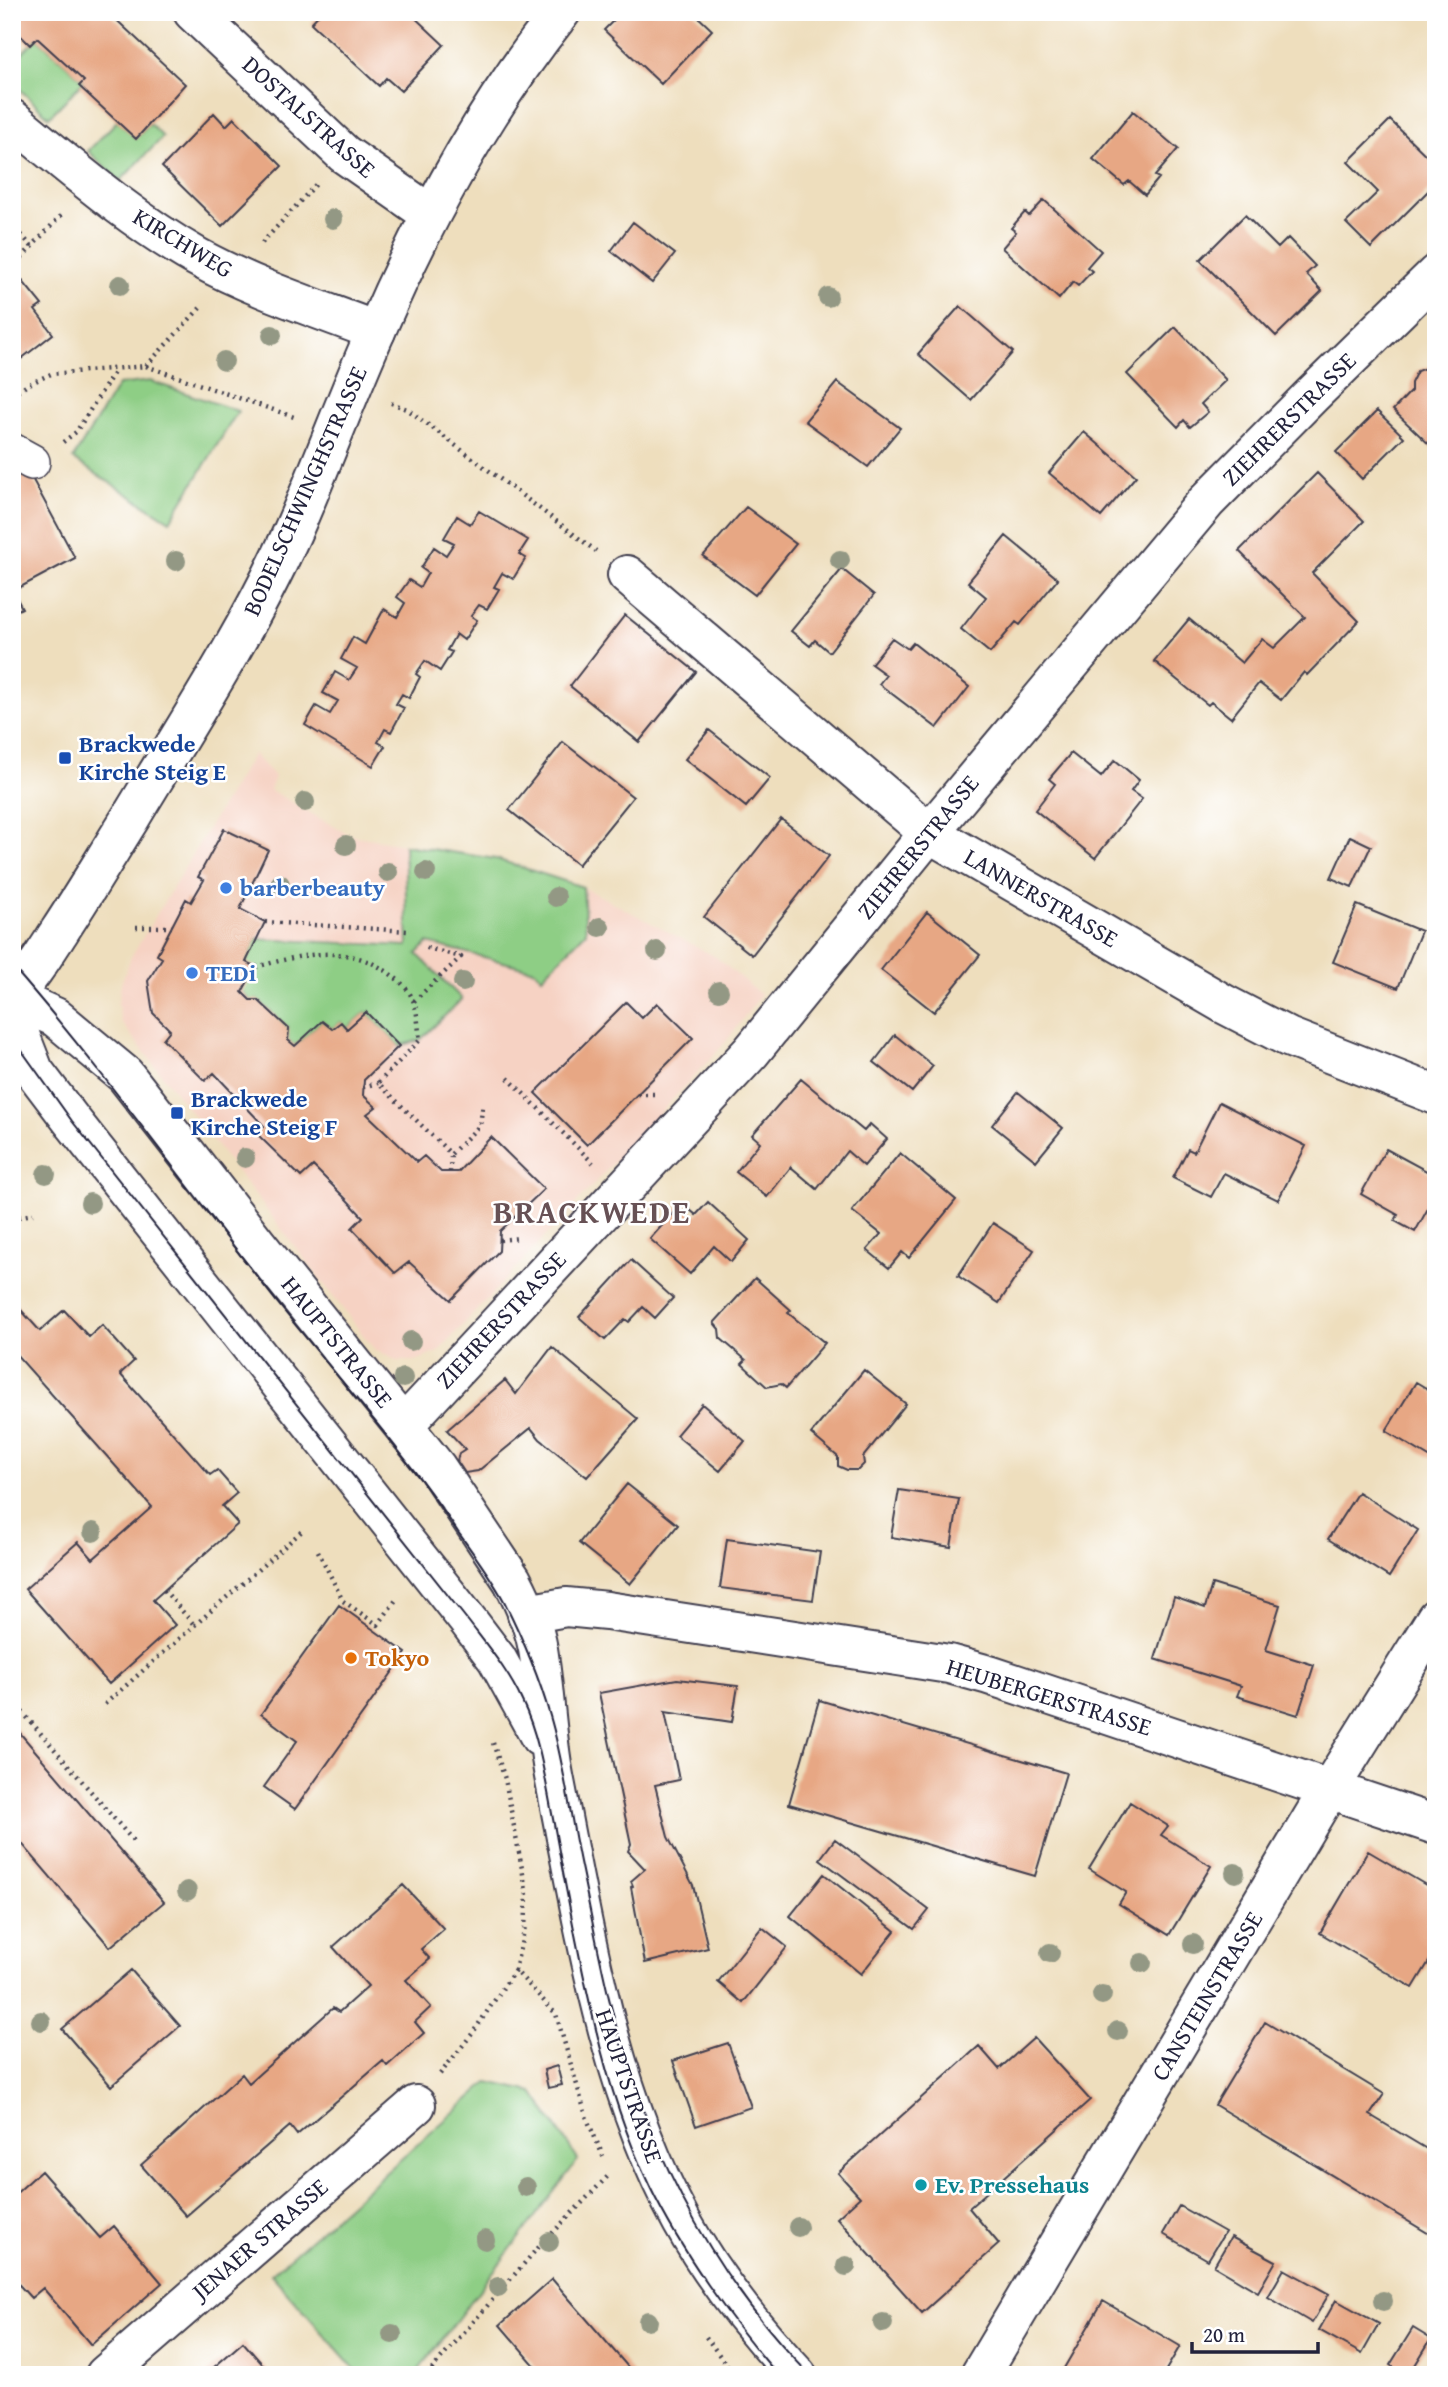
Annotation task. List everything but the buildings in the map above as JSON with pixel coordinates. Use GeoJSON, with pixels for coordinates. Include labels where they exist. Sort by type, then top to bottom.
{"type":"FeatureCollection","features":[{"type":"Feature","properties":{"kind":"street","name":"DOSTALSTRASSE"},"geometry":{"type":"LineString","coordinates":[[193,12],[344,153],[364,170],[430,214]]}},
{"type":"Feature","properties":{"kind":"street","name":"BODELSCHWINGHSTRASSE"},"geometry":{"type":"LineString","coordinates":[[12,998],[26,982],[83,895],[234,646],[291,535],[351,388],[430,214],[503,91],[561,12]]}},
{"type":"Feature","properties":{"kind":"street","name":"KIRCHWEG"},"geometry":{"type":"LineString","coordinates":[[12,119],[90,183],[173,243],[232,274],[376,331]]}},
{"type":"Feature","properties":{"kind":"street","name":"ZIEHRERSTRASSE"},"geometry":{"type":"LineString","coordinates":[[404,1425],[751,1052],[929,833],[1206,502],[1436,275]]}},
{"type":"Feature","properties":{"kind":"street","name":"LANNERSTRASSE"},"geometry":{"type":"LineString","coordinates":[[627,575],[929,833],[1224,1004],[1299,1041],[1436,1095]]}},
{"type":"Feature","properties":{"kind":"street","name":"HAUPTSTRASSE"},"geometry":{"type":"LineString","coordinates":[[12,998],[55,1017],[125,1075],[437,1468],[496,1554],[517,1590],[538,1647],[550,1758],[603,2014],[640,2130],[683,2223],[712,2270],[747,2318],[797,2375]]}},
{"type":"Feature","properties":{"kind":"street","name":"HAUPTSTRASSE"},"geometry":{"type":"LineString","coordinates":[[12,998],[20,1035],[34,1070],[497,1659],[523,1703],[550,1758]]}},
{"type":"Feature","properties":{"kind":"street","name":"HEUBERGERSTRASSE"},"geometry":{"type":"LineString","coordinates":[[527,1614],[566,1607],[607,1611],[949,1664],[989,1675],[1436,1825]]}},
{"type":"Feature","properties":{"kind":"street","name":"CANSTEINSTRASSE"},"geometry":{"type":"LineString","coordinates":[[980,2375],[1330,1788],[1436,1618]]}},
{"type":"Feature","properties":{"kind":"street","name":"JENAER STRASSE"},"geometry":{"type":"LineString","coordinates":[[105,2375],[416,2105]]}},
{"type":"Feature","properties":{"kind":"path"},"geometry":{"type":"LineString","coordinates":[[146,366],[344,153]]}},
{"type":"Feature","properties":{"kind":"path"},"geometry":{"type":"LineString","coordinates":[[12,268],[90,183]]}},
{"type":"Feature","properties":{"kind":"path"},"geometry":{"type":"LineString","coordinates":[[12,224],[32,247]]}},
{"type":"Feature","properties":{"kind":"path"},"geometry":{"type":"LineString","coordinates":[[12,396],[51,374],[146,366],[334,430]]}},
{"type":"Feature","properties":{"kind":"path"},"geometry":{"type":"LineString","coordinates":[[76,432],[116,370]]}},
{"type":"Feature","properties":{"kind":"path"},"geometry":{"type":"LineString","coordinates":[[351,388],[407,409],[627,575]]}},
{"type":"Feature","properties":{"kind":"path"},"geometry":{"type":"LineString","coordinates":[[265,922],[408,931]]}},
{"type":"Feature","properties":{"kind":"path"},"geometry":{"type":"LineString","coordinates":[[136,927],[172,927]]}},
{"type":"Feature","properties":{"kind":"path"},"geometry":{"type":"LineString","coordinates":[[414,1000],[461,957],[424,947]]}},
{"type":"Feature","properties":{"kind":"path"},"geometry":{"type":"LineString","coordinates":[[256,967],[315,954],[346,955],[369,960],[406,988],[414,1000],[420,1040],[379,1083],[363,1087]]}},
{"type":"Feature","properties":{"kind":"path"},"geometry":{"type":"LineString","coordinates":[[508,1078],[601,1171]]}},
{"type":"Feature","properties":{"kind":"path"},"geometry":{"type":"LineString","coordinates":[[379,1083],[451,1154]]}},
{"type":"Feature","properties":{"kind":"path"},"geometry":{"type":"LineString","coordinates":[[450,1172],[451,1154],[480,1125],[483,1103]]}},
{"type":"Feature","properties":{"kind":"path"},"geometry":{"type":"LineString","coordinates":[[12,1218],[33,1214]]}},
{"type":"Feature","properties":{"kind":"path"},"geometry":{"type":"LineString","coordinates":[[105,1704],[302,1531]]}},
{"type":"Feature","properties":{"kind":"path"},"geometry":{"type":"LineString","coordinates":[[318,1551],[344,1601],[376,1628],[400,1595]]}},
{"type":"Feature","properties":{"kind":"path"},"geometry":{"type":"LineString","coordinates":[[164,1590],[195,1626]]}},
{"type":"Feature","properties":{"kind":"path"},"geometry":{"type":"LineString","coordinates":[[12,1714],[19,1708],[136,1844]]}},
{"type":"Feature","properties":{"kind":"path"},"geometry":{"type":"LineString","coordinates":[[416,2105],[472,2034],[515,1970],[526,1927],[527,1895],[505,1779],[489,1730]]}},
{"type":"Feature","properties":{"kind":"path"},"geometry":{"type":"LineString","coordinates":[[515,1970],[556,2014],[587,2119],[616,2184]]}},
{"type":"Feature","properties":{"kind":"path"},"geometry":{"type":"LineString","coordinates":[[427,2375],[535,2251],[610,2174]]}},
{"type":"Feature","properties":{"kind":"path"},"geometry":{"type":"LineString","coordinates":[[705,2336],[728,2367]]}},
{"type":"Feature","properties":{"kind":"shaded area"},"geometry":{"type":"Polygon","coordinates":[[[253,754],[275,777],[270,790],[349,835],[496,859],[583,887],[716,957],[761,995],[725,1043],[438,1352],[415,1361],[397,1361],[374,1349],[121,1022],[118,1003],[121,984],[131,957],[253,754]]]}},
{"type":"Feature","properties":{"kind":"green space"},"geometry":{"type":"Polygon","coordinates":[[[37,38],[84,81],[49,117],[12,82],[12,63],[37,38]]]}},
{"type":"Feature","properties":{"kind":"green space"},"geometry":{"type":"Polygon","coordinates":[[[117,121],[136,138],[150,124],[163,137],[120,181],[88,151],[117,121]]]}},
{"type":"Feature","properties":{"kind":"green space"},"geometry":{"type":"Polygon","coordinates":[[[150,381],[238,411],[170,521],[73,459],[118,385],[150,381]]]}},
{"type":"Feature","properties":{"kind":"green space"},"geometry":{"type":"Polygon","coordinates":[[[404,845],[496,859],[583,887],[586,932],[542,977],[535,970],[428,943],[417,954],[462,999],[420,1040],[399,1046],[366,1012],[347,1029],[341,1022],[332,1029],[322,1021],[295,1046],[288,1040],[288,1028],[258,1000],[250,1000],[242,992],[246,962],[257,939],[408,946],[404,845]]]}},
{"type":"Feature","properties":{"kind":"green space"},"geometry":{"type":"Polygon","coordinates":[[[488,2082],[533,2092],[578,2160],[415,2375],[360,2375],[271,2274],[488,2082]]]}},
{"type":"Feature","properties":{"kind":"tram line"},"geometry":{"type":"LineString","coordinates":[[12,966],[83,1051],[284,1311],[396,1447],[499,1592],[530,1657],[550,1716],[610,2004],[626,2060],[650,2127],[706,2241],[754,2311],[810,2375]]}},
{"type":"Feature","properties":{"kind":"tram line"},"geometry":{"type":"LineString","coordinates":[[12,1037],[72,1121],[469,1622],[517,1690],[538,1746],[572,1923],[599,2042],[633,2147],[676,2236],[725,2309],[778,2375]]}},
{"type":"Feature","properties":{"kind":"place","name":"Brackwede Kirche Steig E"},"geometry":{"type":"Point","coordinates":[65,758]}},
{"type":"Feature","properties":{"kind":"place","name":"barberbeauty"},"geometry":{"type":"Point","coordinates":[226,888]}},
{"type":"Feature","properties":{"kind":"place","name":"TEDi"},"geometry":{"type":"Point","coordinates":[192,973]}},
{"type":"Feature","properties":{"kind":"place","name":"Brackwede Kirche Steig F"},"geometry":{"type":"Point","coordinates":[177,1113]}},
{"type":"Feature","properties":{"kind":"place","name":"Tokyo"},"geometry":{"type":"Point","coordinates":[351,1658]}},
{"type":"Feature","properties":{"kind":"place","name":"Ev. Pressehaus"},"geometry":{"type":"Point","coordinates":[921,2185]}},
{"type":"Feature","properties":{"kind":"district","name":"BRACKWEDE"},"geometry":{"type":"Point","coordinates":[592,1212]}}]}
